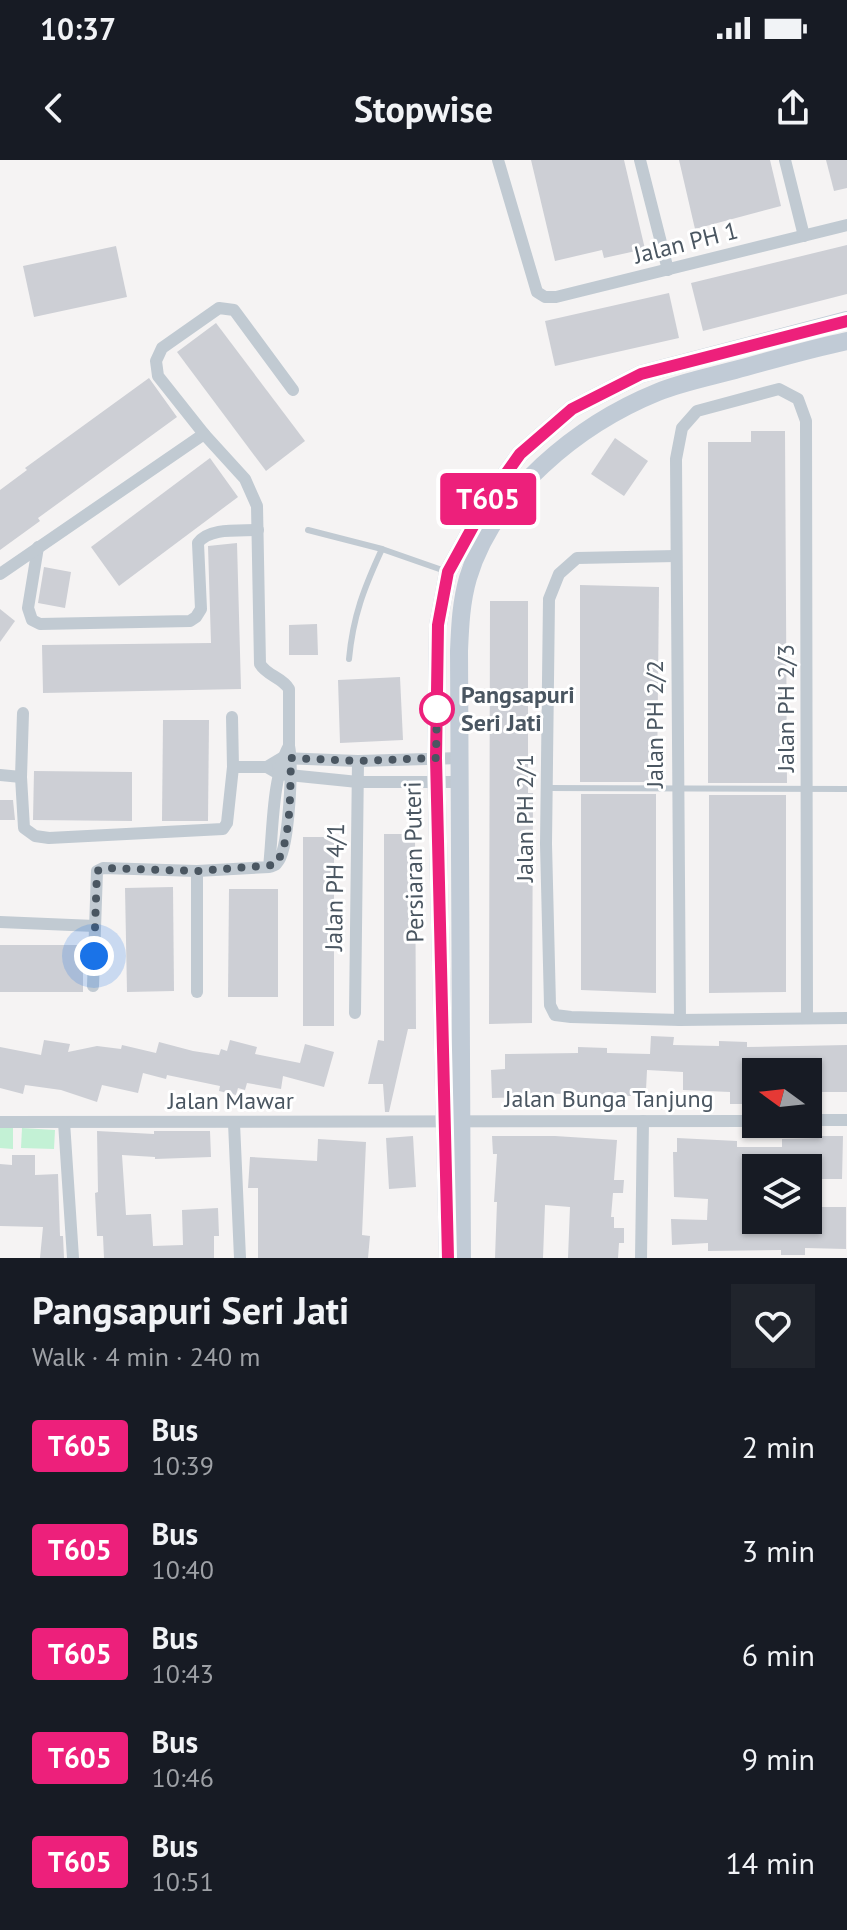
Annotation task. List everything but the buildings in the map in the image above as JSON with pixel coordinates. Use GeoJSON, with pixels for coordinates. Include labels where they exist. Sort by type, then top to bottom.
{"type":"FeatureCollection","features":[{"type":"Feature","properties":{"kind":"main road","name":"Persiaran Puteri"},"geometry":{"type":"LineString","coordinates":[[453,1121],[436,784],[438,625],[448,572],[488,499],[520,454],[572,409],[641,374],[847,320]]}},
{"type":"Feature","properties":{"kind":"main road","name":"Persiaran Puteri"},"geometry":{"type":"LineString","coordinates":[[453,1121],[461,782],[460,620],[468,578],[493,526],[507,504],[552,454],[608,417],[674,387],[847,341]]}},
{"type":"Feature","properties":{"kind":"main road"},"geometry":{"type":"LineString","coordinates":[[448,1258],[453,1121]]}},
{"type":"Feature","properties":{"kind":"main road"},"geometry":{"type":"LineString","coordinates":[[453,1121],[462,1258]]}},
{"type":"Feature","properties":{"kind":"street","name":"Jalan PH 1"},"geometry":{"type":"LineString","coordinates":[[498,160],[537,292],[545,297],[556,297],[847,225]]}},
{"type":"Feature","properties":{"kind":"street"},"geometry":{"type":"LineString","coordinates":[[640,160],[668,270]]}},
{"type":"Feature","properties":{"kind":"street"},"geometry":{"type":"LineString","coordinates":[[785,160],[804,236]]}},
{"type":"Feature","properties":{"kind":"street"},"geometry":{"type":"LineString","coordinates":[[93,986],[97,871],[103,868],[197,871],[269,867],[275,865],[284,849],[289,689],[284,681],[260,664],[257,506],[245,479],[158,376],[156,361],[162,348],[219,308],[234,310],[293,390]]}},
{"type":"Feature","properties":{"kind":"street","name":"Jalan PH 2/3"},"geometry":{"type":"LineString","coordinates":[[682,428],[697,411],[779,389],[798,399],[806,421],[807,1018]]}},
{"type":"Feature","properties":{"kind":"street","name":"Jalan PH 2/2"},"geometry":{"type":"LineString","coordinates":[[680,1020],[676,459],[682,428]]}},
{"type":"Feature","properties":{"kind":"street"},"geometry":{"type":"LineString","coordinates":[[0,574],[204,434]]}},
{"type":"Feature","properties":{"kind":"street"},"geometry":{"type":"LineString","coordinates":[[38,547],[28,608],[32,620],[40,624],[190,621],[201,609],[198,543],[201,538],[214,533],[258,530]]}},
{"type":"Feature","properties":{"kind":"street","name":"Jalan PH 2/1"},"geometry":{"type":"LineString","coordinates":[[676,556],[577,558],[559,574],[549,599],[547,788],[550,1005],[555,1015],[680,1020]]}},
{"type":"Feature","properties":{"kind":"street"},"geometry":{"type":"LineString","coordinates":[[23,713],[21,777],[24,828],[35,836],[49,838],[223,829],[227,823],[233,767],[232,717]]}},
{"type":"Feature","properties":{"kind":"street"},"geometry":{"type":"LineString","coordinates":[[267,767],[287,754],[358,761],[461,758]]}},
{"type":"Feature","properties":{"kind":"street","name":"Jalan PH 4/1"},"geometry":{"type":"LineString","coordinates":[[355,1013],[358,761]]}},
{"type":"Feature","properties":{"kind":"street"},"geometry":{"type":"LineString","coordinates":[[233,767],[267,767],[285,775],[358,782],[461,782]]}},
{"type":"Feature","properties":{"kind":"street"},"geometry":{"type":"LineString","coordinates":[[0,775],[21,777]]}},
{"type":"Feature","properties":{"kind":"street"},"geometry":{"type":"LineString","coordinates":[[197,871],[197,992]]}},
{"type":"Feature","properties":{"kind":"street"},"geometry":{"type":"LineString","coordinates":[[0,922],[95,926]]}},
{"type":"Feature","properties":{"kind":"street"},"geometry":{"type":"LineString","coordinates":[[680,1020],[847,1018]]}},
{"type":"Feature","properties":{"kind":"street"},"geometry":{"type":"LineString","coordinates":[[822,1120],[847,1120]]}},
{"type":"Feature","properties":{"kind":"street","name":"Jalan Bunga Tanjung"},"geometry":{"type":"LineString","coordinates":[[453,1121],[742,1121]]}},
{"type":"Feature","properties":{"kind":"street","name":"Jalan Mawar"},"geometry":{"type":"LineString","coordinates":[[0,1122],[453,1121]]}},
{"type":"Feature","properties":{"kind":"street"},"geometry":{"type":"LineString","coordinates":[[641,1258],[643,1121]]}},
{"type":"Feature","properties":{"kind":"street"},"geometry":{"type":"LineString","coordinates":[[64,1122],[73,1258]]}},
{"type":"Feature","properties":{"kind":"street"},"geometry":{"type":"LineString","coordinates":[[234,1123],[240,1258]]}},
{"type":"Feature","properties":{"kind":"lane"},"geometry":{"type":"LineString","coordinates":[[308,530],[382,549],[468,578]]}},
{"type":"Feature","properties":{"kind":"lane"},"geometry":{"type":"LineString","coordinates":[[349,659],[352,624],[362,592],[382,549]]}},
{"type":"Feature","properties":{"kind":"lane"},"geometry":{"type":"LineString","coordinates":[[547,788],[847,789]]}},
{"type":"Feature","properties":{"kind":"green space"},"geometry":{"type":"Polygon","coordinates":[[[0,1127],[13,1128],[13,1149],[0,1148],[0,1127]]]}},
{"type":"Feature","properties":{"kind":"green space"},"geometry":{"type":"Polygon","coordinates":[[[22,1128],[55,1130],[54,1149],[21,1148],[22,1128]]]}},
{"type":"Feature","properties":{"kind":"bus line","name":"T605"},"geometry":{"type":"LineString","coordinates":[[448,1258],[436,758],[438,625],[448,572],[488,499],[520,454],[572,409],[641,374],[847,321]]}},
{"type":"Feature","properties":{"kind":"place","name":"Pangsapuri Seri Jati"},"geometry":{"type":"Point","coordinates":[437,709]}},
{"type":"Feature","properties":{"kind":"route"},"geometry":{"type":"LineString","coordinates":[[94,956],[97,871],[103,868],[197,871],[275,865],[284,849],[291,758],[358,761],[436,758],[437,705],[437,709]]}}]}
